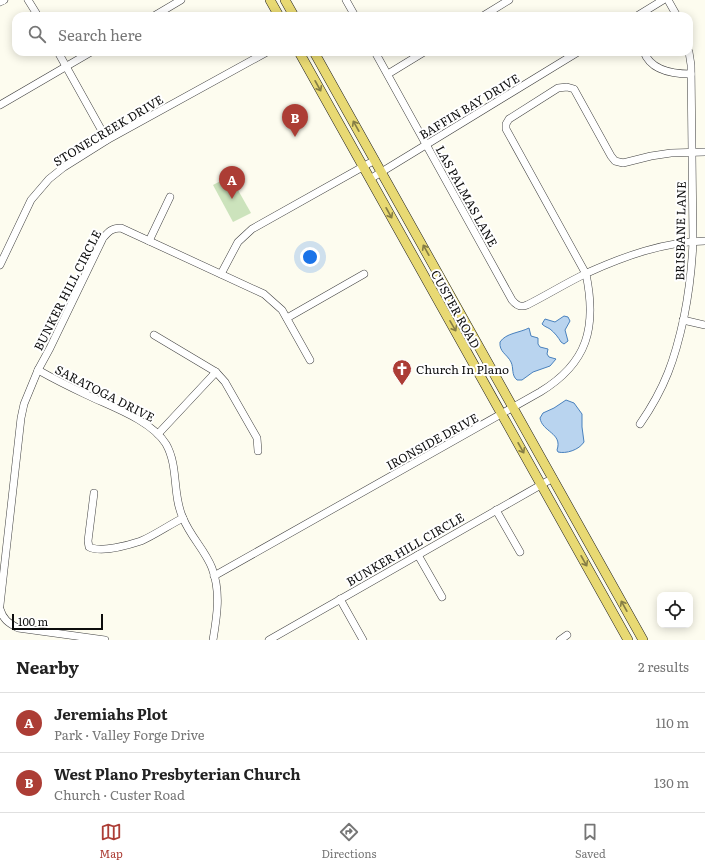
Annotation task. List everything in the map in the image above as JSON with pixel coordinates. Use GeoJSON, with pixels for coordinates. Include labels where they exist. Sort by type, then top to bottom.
{"type":"FeatureCollection","features":[{"type":"Feature","properties":{"kind":"main road"},"geometry":{"type":"LineString","coordinates":[[270,0],[277,12]]}},
{"type":"Feature","properties":{"kind":"main road"},"geometry":{"type":"LineString","coordinates":[[285,0],[292,12]]}},
{"type":"Feature","properties":{"kind":"main road","name":"CUSTER ROAD"},"geometry":{"type":"LineString","coordinates":[[301,56],[628,640]]}},
{"type":"Feature","properties":{"kind":"main road","name":"CUSTER ROAD"},"geometry":{"type":"LineString","coordinates":[[316,56],[643,640]]}},
{"type":"Feature","properties":{"kind":"street"},"geometry":{"type":"LineString","coordinates":[[0,2],[4,0]]}},
{"type":"Feature","properties":{"kind":"street"},"geometry":{"type":"LineString","coordinates":[[28,0],[36,12]]}},
{"type":"Feature","properties":{"kind":"street"},"geometry":{"type":"LineString","coordinates":[[161,12],[182,0]]}},
{"type":"Feature","properties":{"kind":"street"},"geometry":{"type":"LineString","coordinates":[[490,12],[509,0]]}},
{"type":"Feature","properties":{"kind":"street"},"geometry":{"type":"LineString","coordinates":[[644,12],[663,0]]}},
{"type":"Feature","properties":{"kind":"street"},"geometry":{"type":"LineString","coordinates":[[668,0],[675,12]]}},
{"type":"Feature","properties":{"kind":"street"},"geometry":{"type":"LineString","coordinates":[[348,1],[353,12]]}},
{"type":"Feature","properties":{"kind":"street"},"geometry":{"type":"LineString","coordinates":[[60,56],[107,140]]}},
{"type":"Feature","properties":{"kind":"street"},"geometry":{"type":"LineString","coordinates":[[0,105],[84,56]]}},
{"type":"Feature","properties":{"kind":"street","name":"STONECREEK DRIVE"},"geometry":{"type":"LineString","coordinates":[[0,265],[31,200],[49,179],[64,167],[107,140],[260,56]]}},
{"type":"Feature","properties":{"kind":"street","name":"LAS PALMAS LANE"},"geometry":{"type":"LineString","coordinates":[[377,56],[512,300],[521,306],[527,305],[586,274]]}},
{"type":"Feature","properties":{"kind":"street"},"geometry":{"type":"LineString","coordinates":[[388,74],[417,56]]}},
{"type":"Feature","properties":{"kind":"street","name":"BAFFIN BAY DRIVE"},"geometry":{"type":"LineString","coordinates":[[370,179],[571,56]]}},
{"type":"Feature","properties":{"kind":"street"},"geometry":{"type":"LineString","coordinates":[[646,56],[650,62],[671,73],[691,74]]}},
{"type":"Feature","properties":{"kind":"street","name":"BRISBANE LANE"},"geometry":{"type":"LineString","coordinates":[[640,424],[653,405],[671,366],[677,348],[692,264],[692,152],[689,56]]}},
{"type":"Feature","properties":{"kind":"street","name":"IRONSIDE DRIVE"},"geometry":{"type":"LineString","coordinates":[[214,576],[552,385],[576,361],[586,339],[590,325],[591,298],[586,274],[506,129],[506,124],[512,116],[558,88],[567,87],[574,89],[612,156],[618,162],[627,162],[658,155],[692,152]]}},
{"type":"Feature","properties":{"kind":"street"},"geometry":{"type":"LineString","coordinates":[[692,152],[705,152]]}},
{"type":"Feature","properties":{"kind":"street"},"geometry":{"type":"LineString","coordinates":[[221,274],[238,242],[252,229],[375,160]]}},
{"type":"Feature","properties":{"kind":"street"},"geometry":{"type":"LineString","coordinates":[[149,241],[170,197]]}},
{"type":"Feature","properties":{"kind":"street","name":"BUNKER HILL CIRCLE"},"geometry":{"type":"LineString","coordinates":[[0,605],[21,418],[24,404],[38,370],[103,238],[113,228],[121,228],[264,294],[282,310],[310,360]]}},
{"type":"Feature","properties":{"kind":"street"},"geometry":{"type":"LineString","coordinates":[[586,274],[646,249],[675,243],[705,241]]}},
{"type":"Feature","properties":{"kind":"street"},"geometry":{"type":"LineString","coordinates":[[287,318],[364,274]]}},
{"type":"Feature","properties":{"kind":"street"},"geometry":{"type":"LineString","coordinates":[[683,320],[705,325]]}},
{"type":"Feature","properties":{"kind":"street"},"geometry":{"type":"LineString","coordinates":[[154,335],[216,372],[225,382],[257,438],[258,451]]}},
{"type":"Feature","properties":{"kind":"street","name":"SARATOGA DRIVE"},"geometry":{"type":"LineString","coordinates":[[38,370],[136,418],[153,429],[166,444],[173,463],[177,495],[183,518],[212,568],[216,581],[218,595],[213,640]]}},
{"type":"Feature","properties":{"kind":"street"},"geometry":{"type":"LineString","coordinates":[[158,434],[216,372]]}},
{"type":"Feature","properties":{"kind":"street","name":"BUNKER HILL CIRCLE"},"geometry":{"type":"LineString","coordinates":[[269,640],[553,478]]}},
{"type":"Feature","properties":{"kind":"street"},"geometry":{"type":"LineString","coordinates":[[94,493],[88,541],[89,548],[111,549],[140,541],[183,518]]}},
{"type":"Feature","properties":{"kind":"street"},"geometry":{"type":"LineString","coordinates":[[496,510],[520,552]]}},
{"type":"Feature","properties":{"kind":"street"},"geometry":{"type":"LineString","coordinates":[[418,555],[442,597]]}},
{"type":"Feature","properties":{"kind":"street"},"geometry":{"type":"LineString","coordinates":[[340,600],[363,640]]}},
{"type":"Feature","properties":{"kind":"street"},"geometry":{"type":"LineString","coordinates":[[0,609],[5,620],[9,624],[18,628],[105,640]]}},
{"type":"Feature","properties":{"kind":"street"},"geometry":{"type":"LineString","coordinates":[[560,640],[567,635]]}},
{"type":"Feature","properties":{"kind":"green space"},"geometry":{"type":"Polygon","coordinates":[[[230,176],[251,213],[233,222],[213,185],[230,176]]]}},
{"type":"Feature","properties":{"kind":"water"},"geometry":{"type":"Polygon","coordinates":[[[564,316],[568,317],[570,321],[565,330],[568,341],[564,344],[550,329],[542,324],[545,319],[555,322],[564,316]]]}},
{"type":"Feature","properties":{"kind":"water"},"geometry":{"type":"Polygon","coordinates":[[[529,328],[531,336],[538,338],[538,344],[540,347],[548,349],[547,354],[549,357],[556,359],[550,366],[533,372],[522,380],[517,380],[514,376],[512,364],[502,351],[500,342],[509,335],[529,328]]]}},
{"type":"Feature","properties":{"kind":"water"},"geometry":{"type":"Polygon","coordinates":[[[566,400],[574,403],[582,414],[584,442],[576,449],[568,452],[558,452],[558,444],[555,436],[544,427],[540,418],[543,413],[566,400]]]}},
{"type":"Feature","properties":{"kind":"place","name":"West Plano Presbyterian Church"},"geometry":{"type":"Point","coordinates":[295,137]}},
{"type":"Feature","properties":{"kind":"place","name":"Jeremiahs Plot"},"geometry":{"type":"Point","coordinates":[232,199]}},
{"type":"Feature","properties":{"kind":"place","name":"Church In Plano"},"geometry":{"type":"Point","coordinates":[402,386]}}]}
